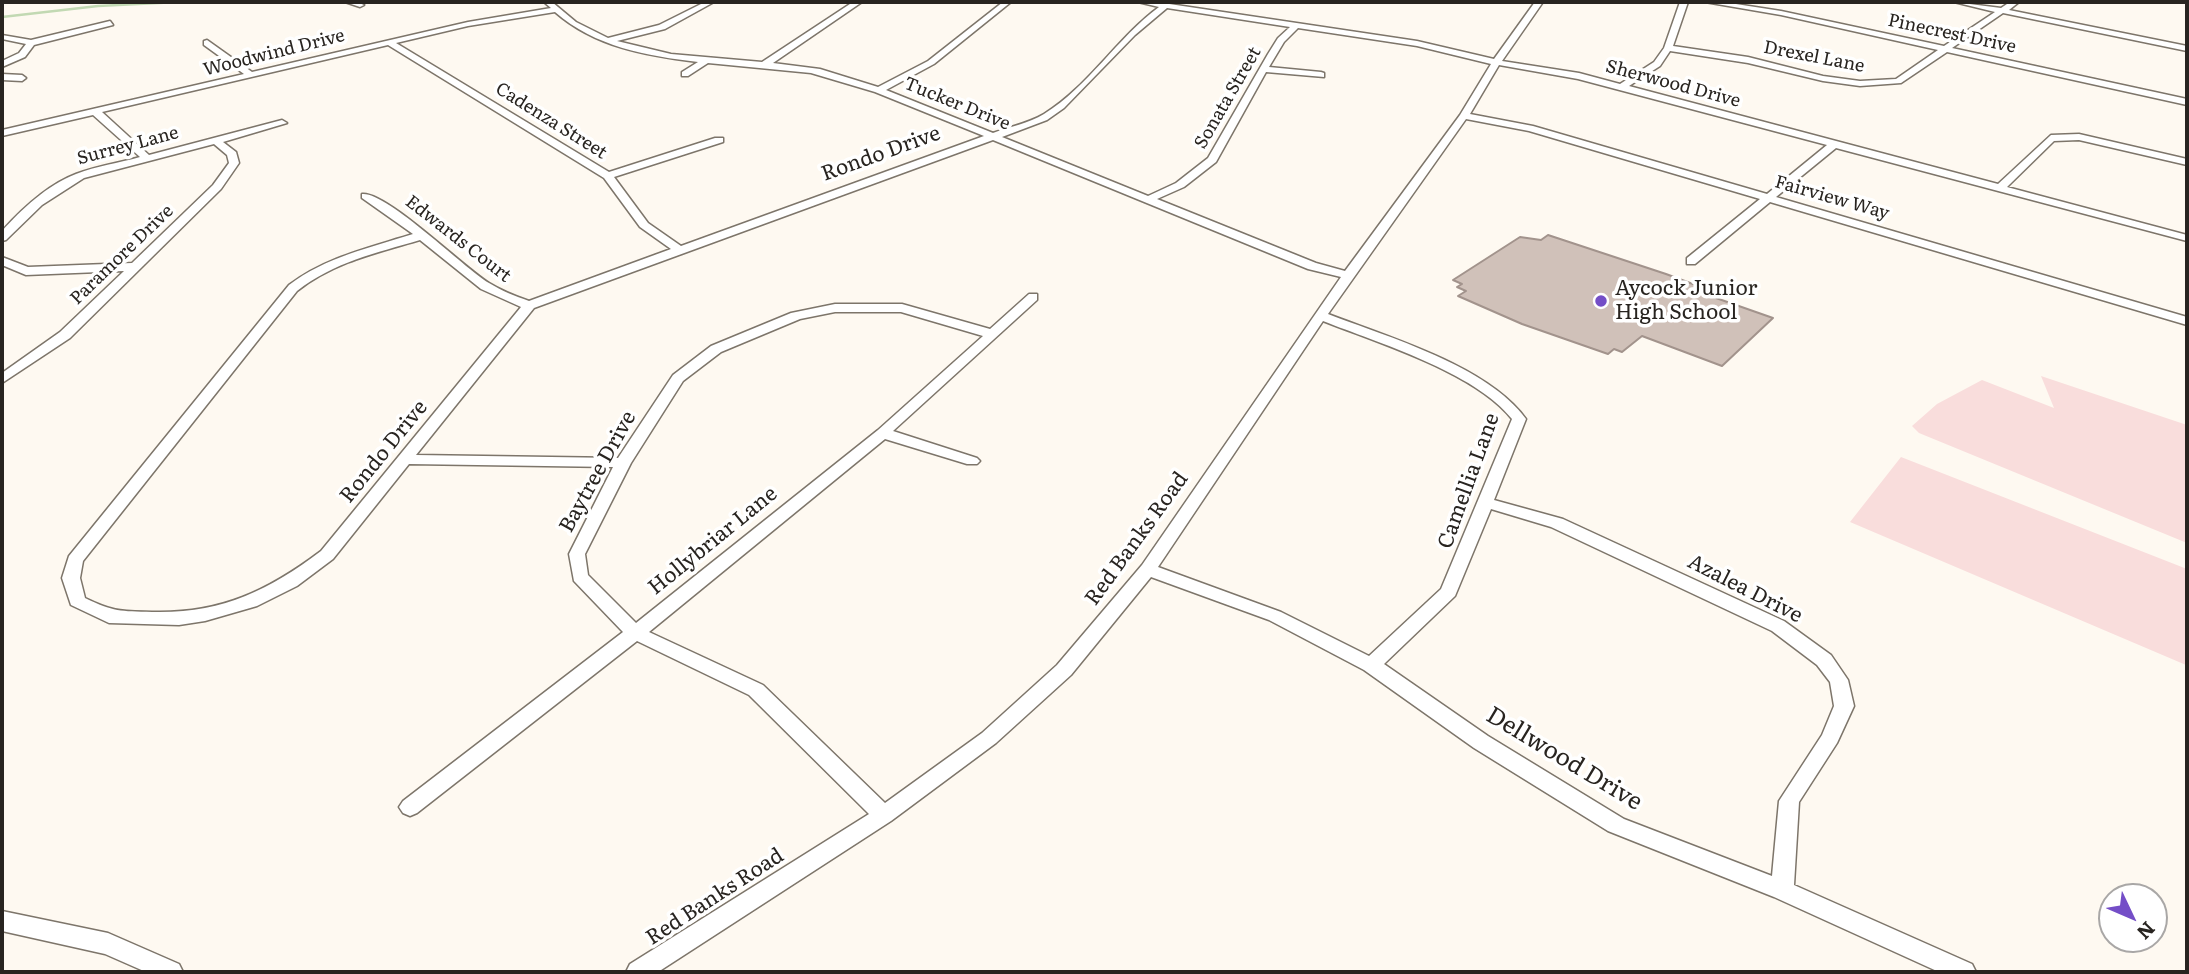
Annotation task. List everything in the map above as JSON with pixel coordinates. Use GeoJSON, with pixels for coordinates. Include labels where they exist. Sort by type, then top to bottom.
{"type":"FeatureCollection","features":[{"type":"Feature","properties":{"kind":"street"},"geometry":{"type":"LineString","coordinates":[[349,2],[360,5]]}},
{"type":"Feature","properties":{"kind":"street"},"geometry":{"type":"LineString","coordinates":[[608,41],[662,27],[710,2]]}},
{"type":"Feature","properties":{"kind":"street"},"geometry":{"type":"LineString","coordinates":[[765,64],[858,2]]}},
{"type":"Feature","properties":{"kind":"street"},"geometry":{"type":"LineString","coordinates":[[878,90],[915,75],[934,63],[1007,2]]}},
{"type":"Feature","properties":{"kind":"street","name":"Sherwood Drive"},"geometry":{"type":"LineString","coordinates":[[1142,2],[1417,44],[1496,63],[1623,86],[1999,189],[2187,237]]}},
{"type":"Feature","properties":{"kind":"street","name":"Red Banks Road"},"geometry":{"type":"LineString","coordinates":[[649,969],[884,815],[989,738],[1065,670],[1148,569],[1348,275],[1464,116],[1496,63],[1539,2]]}},
{"type":"Feature","properties":{"kind":"street"},"geometry":{"type":"LineString","coordinates":[[1623,86],[1657,64],[1668,48],[1684,2]]}},
{"type":"Feature","properties":{"kind":"street","name":"Pinecrest Drive"},"geometry":{"type":"LineString","coordinates":[[1709,2],[1781,13],[2187,102]]}},
{"type":"Feature","properties":{"kind":"street"},"geometry":{"type":"LineString","coordinates":[[1958,2],[2187,47]]}},
{"type":"Feature","properties":{"kind":"street","name":"Drexel Lane"},"geometry":{"type":"LineString","coordinates":[[1668,48],[1749,61],[1848,84],[1880,85],[1898,81],[2015,2]]}},
{"type":"Feature","properties":{"kind":"street"},"geometry":{"type":"LineString","coordinates":[[2180,2],[2187,2]]}},
{"type":"Feature","properties":{"kind":"street","name":"Tucker Drive"},"geometry":{"type":"LineString","coordinates":[[551,6],[567,21],[608,41],[638,51],[765,64],[831,74],[878,90],[1312,265],[1348,275]]}},
{"type":"Feature","properties":{"kind":"street","name":"Woodwind Drive"},"geometry":{"type":"LineString","coordinates":[[2,133],[551,6]]}},
{"type":"Feature","properties":{"kind":"street","name":"Rondo Drive"},"geometry":{"type":"LineString","coordinates":[[423,235],[336,262],[309,275],[293,288],[75,560],[71,578],[77,601],[109,617],[179,619],[251,602],[291,582],[327,555],[529,305],[1044,118],[1064,106],[1133,29],[1164,7]]}},
{"type":"Feature","properties":{"kind":"street"},"geometry":{"type":"LineString","coordinates":[[2,37],[31,43],[110,23]]}},
{"type":"Feature","properties":{"kind":"street","name":"Sonata Street"},"geometry":{"type":"LineString","coordinates":[[1147,200],[1180,185],[1212,160],[1281,40],[1296,26]]}},
{"type":"Feature","properties":{"kind":"street","name":"Cadenza Street"},"geometry":{"type":"LineString","coordinates":[[388,42],[608,176],[644,225],[678,249]]}},
{"type":"Feature","properties":{"kind":"street"},"geometry":{"type":"LineString","coordinates":[[2,64],[22,55],[31,43]]}},
{"type":"Feature","properties":{"kind":"street"},"geometry":{"type":"LineString","coordinates":[[207,43],[251,75]]}},
{"type":"Feature","properties":{"kind":"street"},"geometry":{"type":"LineString","coordinates":[[685,75],[708,59]]}},
{"type":"Feature","properties":{"kind":"street"},"geometry":{"type":"LineString","coordinates":[[1264,69],[1321,75]]}},
{"type":"Feature","properties":{"kind":"street"},"geometry":{"type":"LineString","coordinates":[[2,77],[22,78]]}},
{"type":"Feature","properties":{"kind":"street"},"geometry":{"type":"LineString","coordinates":[[95,111],[148,159]]}},
{"type":"Feature","properties":{"kind":"street","name":"Fairview Way"},"geometry":{"type":"LineString","coordinates":[[1464,116],[1530,128],[2187,321]]}},
{"type":"Feature","properties":{"kind":"street","name":"Surrey Lane"},"geometry":{"type":"LineString","coordinates":[[2,238],[31,208],[67,182],[282,124]]}},
{"type":"Feature","properties":{"kind":"street"},"geometry":{"type":"LineString","coordinates":[[1999,189],[2051,138],[2079,137],[2187,162]]}},
{"type":"Feature","properties":{"kind":"street"},"geometry":{"type":"LineString","coordinates":[[608,176],[719,140]]}},
{"type":"Feature","properties":{"kind":"street","name":"Paramore Drive"},"geometry":{"type":"LineString","coordinates":[[2,379],[65,335],[227,175],[234,163],[232,154],[216,141]]}},
{"type":"Feature","properties":{"kind":"street"},"geometry":{"type":"LineString","coordinates":[[1691,261],[1836,143]]}},
{"type":"Feature","properties":{"kind":"street","name":"Edwards Court"},"geometry":{"type":"LineString","coordinates":[[366,196],[392,209],[500,297],[529,305]]}},
{"type":"Feature","properties":{"kind":"street"},"geometry":{"type":"LineString","coordinates":[[6,267],[26,271],[132,267]]}},
{"type":"Feature","properties":{"kind":"street","name":"Hollybriar Lane"},"geometry":{"type":"LineString","coordinates":[[411,807],[635,633],[883,433],[1033,297]]}},
{"type":"Feature","properties":{"kind":"street","name":"Baytree Drive"},"geometry":{"type":"LineString","coordinates":[[884,815],[756,690],[635,633],[580,577],[577,554],[624,463],[678,378],[716,349],[796,316],[835,308],[902,308],[991,334]]}},
{"type":"Feature","properties":{"kind":"street","name":"Camellia Lane"},"geometry":{"type":"LineString","coordinates":[[1321,316],[1460,375],[1515,410],[1519,419],[1487,503],[1448,592],[1371,664]]}},
{"type":"Feature","properties":{"kind":"street"},"geometry":{"type":"LineString","coordinates":[[883,433],[972,461]]}},
{"type":"Feature","properties":{"kind":"street"},"geometry":{"type":"LineString","coordinates":[[406,459],[624,463]]}},
{"type":"Feature","properties":{"kind":"street","name":"Azalea Drive"},"geometry":{"type":"LineString","coordinates":[[1487,503],[1557,523],[1778,626],[1824,660],[1832,670],[1839,680],[1844,706],[1830,738],[1789,801],[1782,890]]}},
{"type":"Feature","properties":{"kind":"street","name":"Dellwood Drive"},"geometry":{"type":"LineString","coordinates":[[1148,569],[1275,616],[1371,664],[1481,742],[1616,825],[1782,890],[1964,972]]}},
{"type":"Feature","properties":{"kind":"street"},"geometry":{"type":"LineString","coordinates":[[2,921],[108,944],[171,972]]}},
{"type":"Feature","properties":{"kind":"shaded area"},"geometry":{"type":"Polygon","coordinates":[[[2041,376],[2187,425],[2187,543],[1919,433],[1912,426],[1937,404],[1982,380],[2054,408],[2041,376]]]}},
{"type":"Feature","properties":{"kind":"shaded area"},"geometry":{"type":"Polygon","coordinates":[[[1901,457],[2187,569],[2186,665],[1850,522],[1901,457]]]}},
{"type":"Feature","properties":{"kind":"building"},"geometry":{"type":"Polygon","coordinates":[[[1548,235],[1666,274],[1701,287],[1696,291],[1773,318],[1722,366],[1642,336],[1622,352],[1614,349],[1608,354],[1522,324],[1458,296],[1466,291],[1457,287],[1462,284],[1453,280],[1520,237],[1541,240],[1548,235]]]}},
{"type":"Feature","properties":{"kind":"waterway"},"geometry":{"type":"LineString","coordinates":[[2,17],[98,6],[179,2]]}},
{"type":"Feature","properties":{"kind":"place","name":"Aycock Junior High School"},"geometry":{"type":"Point","coordinates":[1601,301]}}]}
